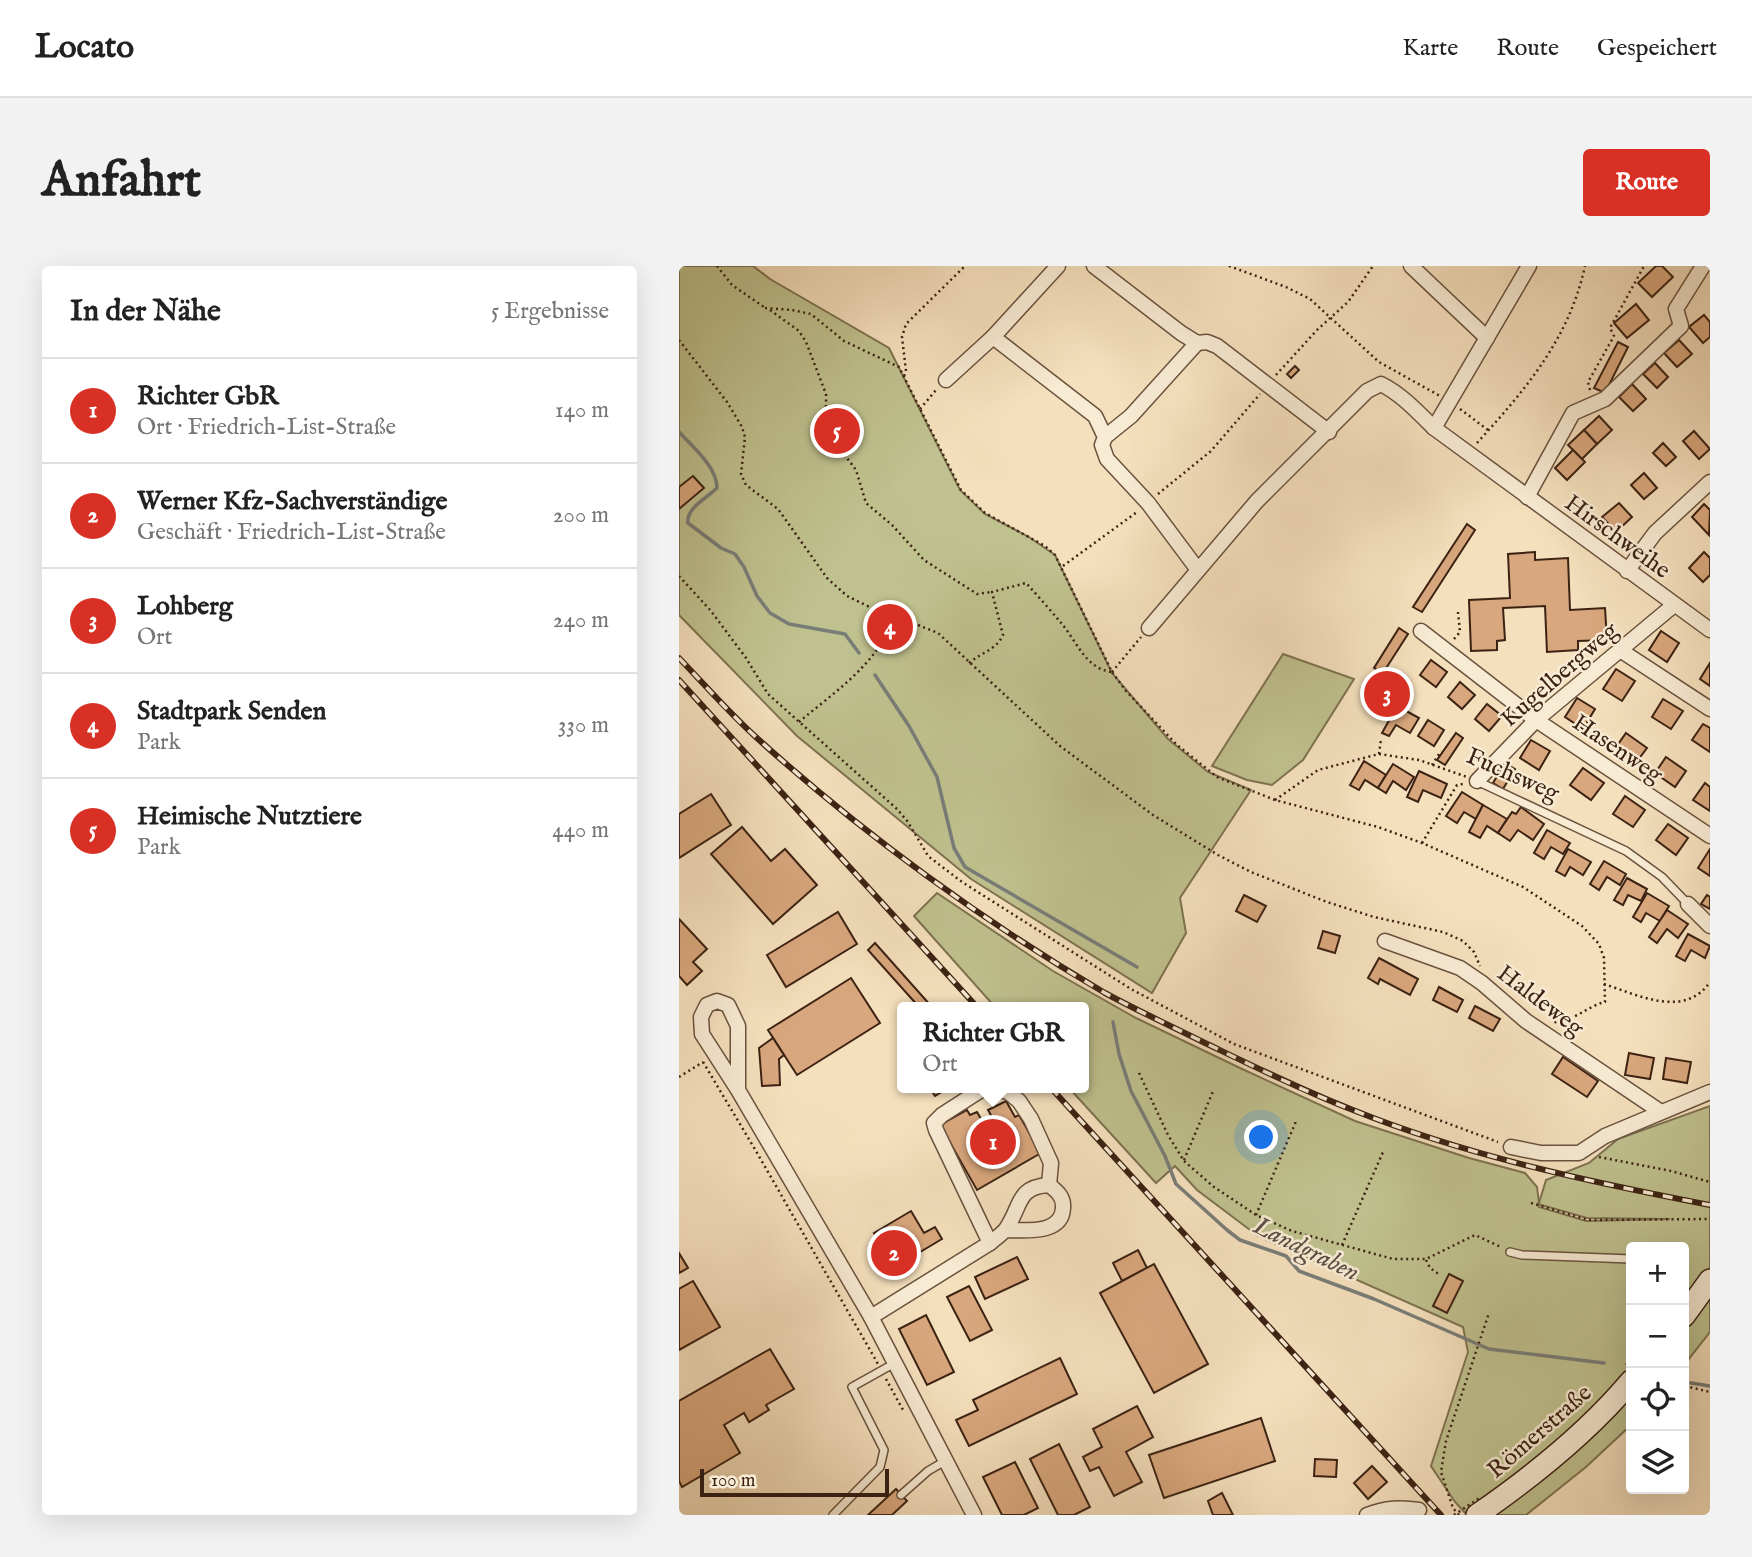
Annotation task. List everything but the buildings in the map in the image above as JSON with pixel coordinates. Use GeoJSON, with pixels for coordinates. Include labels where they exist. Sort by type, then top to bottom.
{"type":"FeatureCollection","features":[{"type":"Feature","properties":{"kind":"main road"},"geometry":{"type":"LineString","coordinates":[[1689,1309],[1710,1280]]}},
{"type":"Feature","properties":{"kind":"main road","name":"Römerstraße"},"geometry":{"type":"LineString","coordinates":[[1486,1504],[1559,1451],[1626,1387]]}},
{"type":"Feature","properties":{"kind":"street"},"geometry":{"type":"LineString","coordinates":[[946,380],[993,337],[1058,266]]}},
{"type":"Feature","properties":{"kind":"street"},"geometry":{"type":"LineString","coordinates":[[1094,266],[1197,343]]}},
{"type":"Feature","properties":{"kind":"street"},"geometry":{"type":"LineString","coordinates":[[1411,266],[1487,338]]}},
{"type":"Feature","properties":{"kind":"street"},"geometry":{"type":"LineString","coordinates":[[1434,428],[1529,266]]}},
{"type":"Feature","properties":{"kind":"street"},"geometry":{"type":"LineString","coordinates":[[1527,498],[1573,413],[1605,399],[1681,326],[1676,310],[1703,266]]}},
{"type":"Feature","properties":{"kind":"street"},"geometry":{"type":"LineString","coordinates":[[993,337],[1095,416],[1105,437]]}},
{"type":"Feature","properties":{"kind":"street"},"geometry":{"type":"LineString","coordinates":[[1149,628],[1257,501],[1329,432],[1216,346],[1207,342],[1197,343],[1131,416],[1105,437],[1102,445],[1107,459],[1148,503],[1198,570]]}},
{"type":"Feature","properties":{"kind":"street","name":"Hirschweihe"},"geometry":{"type":"LineString","coordinates":[[1329,432],[1367,391],[1381,384],[1527,498],[1710,630]]}},
{"type":"Feature","properties":{"kind":"street"},"geometry":{"type":"LineString","coordinates":[[1627,571],[1655,533],[1710,482]]}},
{"type":"Feature","properties":{"kind":"street","name":"Kugelbergweg"},"geometry":{"type":"LineString","coordinates":[[1477,781],[1535,720],[1674,605]]}},
{"type":"Feature","properties":{"kind":"street","name":"Hasenweg"},"geometry":{"type":"LineString","coordinates":[[1421,631],[1535,720],[1710,836]]}},
{"type":"Feature","properties":{"kind":"street"},"geometry":{"type":"LineString","coordinates":[[1620,650],[1710,709]]}},
{"type":"Feature","properties":{"kind":"street","name":"Fuchsweg"},"geometry":{"type":"LineString","coordinates":[[1688,904],[1710,926]]}},
{"type":"Feature","properties":{"kind":"street","name":"Haldeweg"},"geometry":{"type":"LineString","coordinates":[[1385,941],[1460,968],[1544,1034],[1661,1112]]}},
{"type":"Feature","properties":{"kind":"street"},"geometry":{"type":"LineString","coordinates":[[738,1090],[738,1026],[727,1005],[717,1001],[707,1005],[701,1017],[702,1034],[738,1090],[871,1317],[974,1515]]}},
{"type":"Feature","properties":{"kind":"street"},"geometry":{"type":"LineString","coordinates":[[978,1093],[942,1115],[935,1124],[990,1243]]}},
{"type":"Feature","properties":{"kind":"street"},"geometry":{"type":"LineString","coordinates":[[1009,1093],[1019,1101],[1031,1119],[1051,1163],[1049,1185]]}},
{"type":"Feature","properties":{"kind":"street"},"geometry":{"type":"LineString","coordinates":[[1511,1147],[1541,1153],[1579,1153],[1605,1136],[1710,1093]]}},
{"type":"Feature","properties":{"kind":"street"},"geometry":{"type":"LineString","coordinates":[[871,1317],[990,1243],[1006,1230],[1024,1192],[1037,1186],[1049,1185],[1060,1194],[1064,1205],[1062,1219],[1045,1229],[1006,1230]]}},
{"type":"Feature","properties":{"kind":"street"},"geometry":{"type":"LineString","coordinates":[[1367,1515],[1381,1509],[1400,1507],[1419,1510]]}},
{"type":"Feature","properties":{"kind":"lane","name":"Fuchsweg"},"geometry":{"type":"LineString","coordinates":[[1477,781],[1626,851],[1662,877],[1688,904]]}},
{"type":"Feature","properties":{"kind":"lane"},"geometry":{"type":"LineString","coordinates":[[1510,1252],[1522,1255],[1626,1259]]}},
{"type":"Feature","properties":{"kind":"lane"},"geometry":{"type":"LineString","coordinates":[[833,1515],[880,1467],[884,1450],[852,1387],[895,1363]]}},
{"type":"Feature","properties":{"kind":"lane"},"geometry":{"type":"LineString","coordinates":[[901,1495],[928,1471],[945,1461]]}},
{"type":"Feature","properties":{"kind":"path"},"geometry":{"type":"LineString","coordinates":[[717,266],[732,285],[799,331],[806,342],[826,394],[826,409],[834,446],[848,458],[856,470],[866,503],[892,525],[924,559],[977,594],[1026,583],[1063,625],[1074,644],[1091,663],[1112,672]]}},
{"type":"Feature","properties":{"kind":"path"},"geometry":{"type":"LineString","coordinates":[[904,376],[906,371],[902,331],[965,266]]}},
{"type":"Feature","properties":{"kind":"path"},"geometry":{"type":"LineString","coordinates":[[1229,266],[1286,286],[1310,299],[1379,362],[1451,402],[1488,430]]}},
{"type":"Feature","properties":{"kind":"path"},"geometry":{"type":"LineString","coordinates":[[1062,567],[1148,503],[1211,451],[1298,349],[1332,318],[1359,288],[1373,266]]}},
{"type":"Feature","properties":{"kind":"path"},"geometry":{"type":"LineString","coordinates":[[1467,453],[1556,344],[1572,310],[1585,266]]}},
{"type":"Feature","properties":{"kind":"path"},"geometry":{"type":"LineString","coordinates":[[1605,399],[1591,391],[1588,382],[1614,336],[1609,328],[1644,266]]}},
{"type":"Feature","properties":{"kind":"path"},"geometry":{"type":"LineString","coordinates":[[765,307],[811,314],[844,341],[899,367],[961,489],[985,513],[1045,546],[1055,555],[1112,672],[1126,691],[1176,744],[1217,777],[1275,800],[1378,827],[1422,843],[1523,887],[1582,926],[1599,944],[1604,958],[1605,1002],[1572,1017],[1557,1020],[1544,1034]]}},
{"type":"Feature","properties":{"kind":"path"},"geometry":{"type":"LineString","coordinates":[[679,340],[727,402],[742,427],[745,437],[741,474],[746,485],[778,509],[827,578],[847,596],[892,618],[908,621],[937,633],[1060,746],[1153,815],[1251,872],[1327,902],[1374,917],[1443,932],[1463,941],[1479,962],[1482,983]]}},
{"type":"Feature","properties":{"kind":"path"},"geometry":{"type":"LineString","coordinates":[[920,409],[946,380]]}},
{"type":"Feature","properties":{"kind":"path"},"geometry":{"type":"LineString","coordinates":[[679,576],[711,611],[746,658],[768,694],[897,809],[929,856],[962,882],[1131,989],[1234,1044],[1511,1147]]}},
{"type":"Feature","properties":{"kind":"path"},"geometry":{"type":"LineString","coordinates":[[969,663],[997,646],[1003,635],[992,592]]}},
{"type":"Feature","properties":{"kind":"path"},"geometry":{"type":"LineString","coordinates":[[1445,650],[1460,632],[1458,612]]}},
{"type":"Feature","properties":{"kind":"path"},"geometry":{"type":"LineString","coordinates":[[799,722],[859,671],[881,643],[892,618]]}},
{"type":"Feature","properties":{"kind":"path"},"geometry":{"type":"LineString","coordinates":[[1112,672],[1149,628]]}},
{"type":"Feature","properties":{"kind":"path"},"geometry":{"type":"LineString","coordinates":[[1379,754],[1381,739]]}},
{"type":"Feature","properties":{"kind":"path"},"geometry":{"type":"LineString","coordinates":[[1432,765],[1441,751]]}},
{"type":"Feature","properties":{"kind":"path","name":"Fuchsweg"},"geometry":{"type":"LineString","coordinates":[[1275,800],[1318,770],[1379,754],[1419,760],[1477,781]]}},
{"type":"Feature","properties":{"kind":"path"},"geometry":{"type":"LineString","coordinates":[[1422,843],[1457,785],[1477,781]]}},
{"type":"Feature","properties":{"kind":"path"},"geometry":{"type":"LineString","coordinates":[[1604,984],[1651,1000],[1673,1003],[1692,998],[1710,982]]}},
{"type":"Feature","properties":{"kind":"path"},"geometry":{"type":"LineString","coordinates":[[679,1077],[703,1062],[908,1419]]}},
{"type":"Feature","properties":{"kind":"path"},"geometry":{"type":"LineString","coordinates":[[1139,1073],[1168,1135],[1184,1161],[1214,1187],[1256,1215],[1292,1231],[1393,1259],[1426,1259],[1475,1235],[1510,1252]]}},
{"type":"Feature","properties":{"kind":"path"},"geometry":{"type":"LineString","coordinates":[[1184,1161],[1214,1089]]}},
{"type":"Feature","properties":{"kind":"path"},"geometry":{"type":"LineString","coordinates":[[1256,1215],[1297,1119]]}},
{"type":"Feature","properties":{"kind":"path"},"geometry":{"type":"LineString","coordinates":[[1342,1245],[1383,1152]]}},
{"type":"Feature","properties":{"kind":"path"},"geometry":{"type":"LineString","coordinates":[[1579,1153],[1671,1171],[1710,1182]]}},
{"type":"Feature","properties":{"kind":"path"},"geometry":{"type":"LineString","coordinates":[[1531,1203],[1588,1220],[1710,1219]]}},
{"type":"Feature","properties":{"kind":"path"},"geometry":{"type":"LineString","coordinates":[[1426,1259],[1430,1268],[1440,1276]]}},
{"type":"Feature","properties":{"kind":"path"},"geometry":{"type":"LineString","coordinates":[[1486,1504],[1457,1515],[1441,1472],[1444,1451],[1489,1312]]}},
{"type":"Feature","properties":{"kind":"path"},"geometry":{"type":"LineString","coordinates":[[1689,1387],[1710,1392]]}},
{"type":"Feature","properties":{"kind":"green space"},"geometry":{"type":"Polygon","coordinates":[[[679,266],[753,266],[770,279],[889,348],[960,490],[985,514],[1029,537],[1055,555],[1112,673],[1168,739],[1208,772],[1251,790],[1180,898],[1186,933],[1152,993],[971,879],[797,736],[679,615],[679,266]]]}},
{"type":"Feature","properties":{"kind":"green space"},"geometry":{"type":"Polygon","coordinates":[[[1283,654],[1354,679],[1303,760],[1272,785],[1247,780],[1212,766],[1283,654]]]}},
{"type":"Feature","properties":{"kind":"green space"},"geometry":{"type":"Polygon","coordinates":[[[937,893],[1053,971],[1136,1018],[1240,1068],[1355,1121],[1525,1173],[1537,1187],[1539,1203],[1546,1180],[1589,1163],[1618,1139],[1710,1106],[1710,1332],[1689,1359],[1689,1242],[1626,1242],[1626,1430],[1586,1467],[1526,1515],[1467,1515],[1431,1466],[1468,1352],[1463,1327],[1258,1236],[1197,1190],[1175,1166],[1156,1183],[1074,1093],[1089,1093],[1089,1002],[991,1002],[914,916],[937,893]],[[1538,1204],[1539,1207],[1586,1221],[1670,1219],[1587,1218],[1538,1204]]]}},
{"type":"Feature","properties":{"kind":"waterway","name":"Landgraben"},"geometry":{"type":"LineString","coordinates":[[679,432],[709,465],[717,488],[694,508],[688,523],[721,548],[735,554],[757,596],[770,613],[789,624],[845,634],[859,653]]}},
{"type":"Feature","properties":{"kind":"waterway","name":"Landgraben"},"geometry":{"type":"LineString","coordinates":[[875,675],[909,726],[937,777],[954,848],[965,867],[1137,967]]}},
{"type":"Feature","properties":{"kind":"waterway","name":"Landgraben"},"geometry":{"type":"LineString","coordinates":[[1113,1022],[1119,1054],[1131,1091],[1165,1156],[1176,1184],[1240,1240],[1286,1256],[1299,1271],[1374,1299],[1489,1349],[1604,1363]]}},
{"type":"Feature","properties":{"kind":"waterway","name":"Landgraben"},"geometry":{"type":"LineString","coordinates":[[1691,1383],[1710,1386]]}},
{"type":"Feature","properties":{"kind":"railway"},"geometry":{"type":"LineString","coordinates":[[679,658],[758,739],[882,842],[1014,937],[1105,993],[1295,1086],[1396,1126],[1529,1166],[1710,1205]]}},
{"type":"Feature","properties":{"kind":"railway"},"geometry":{"type":"LineString","coordinates":[[679,680],[972,1002]]}},
{"type":"Feature","properties":{"kind":"railway"},"geometry":{"type":"LineString","coordinates":[[1056,1093],[1441,1515]]}},
{"type":"Feature","properties":{"kind":"place","name":"Heimische Nutztiere"},"geometry":{"type":"Point","coordinates":[837,431]}},
{"type":"Feature","properties":{"kind":"place","name":"Stadtpark Senden"},"geometry":{"type":"Point","coordinates":[890,627]}},
{"type":"Feature","properties":{"kind":"place","name":"Lohberg"},"geometry":{"type":"Point","coordinates":[1387,694]}},
{"type":"Feature","properties":{"kind":"place","name":"Richter GbR"},"geometry":{"type":"Point","coordinates":[993,1142]}},
{"type":"Feature","properties":{"kind":"place","name":"Werner Kfz-Sachverständige"},"geometry":{"type":"Point","coordinates":[894,1253]}}]}
